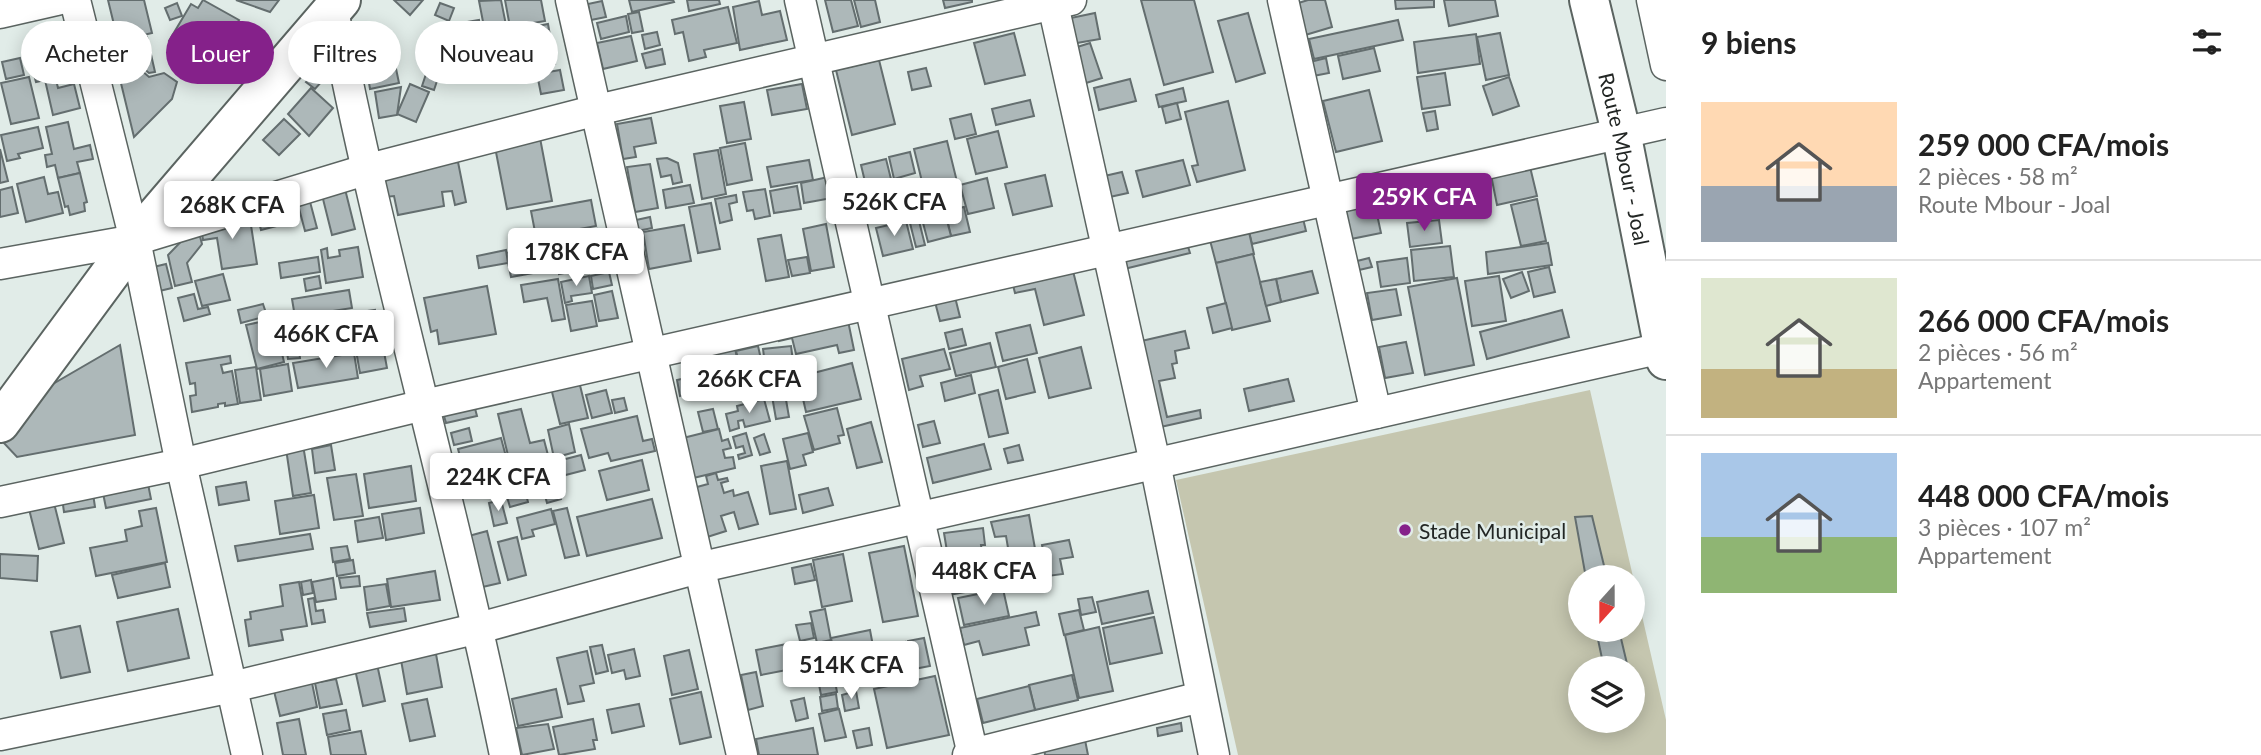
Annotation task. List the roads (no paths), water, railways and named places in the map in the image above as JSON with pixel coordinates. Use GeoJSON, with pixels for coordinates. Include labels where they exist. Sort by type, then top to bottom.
{"type":"FeatureCollection","features":[{"type":"Feature","properties":{"kind":"main road","name":"Route Mbour - Joal"},"geometry":{"type":"LineString","coordinates":[[1589,0],[1621,132],[1665,351]]}},
{"type":"Feature","properties":{"kind":"main road"},"geometry":{"type":"LineString","coordinates":[[0,423],[135,240],[335,3]]}},
{"type":"Feature","properties":{"kind":"street"},"geometry":{"type":"LineString","coordinates":[[0,13],[57,0]]}},
{"type":"Feature","properties":{"kind":"street"},"geometry":{"type":"LineString","coordinates":[[75,0],[135,240],[181,464],[247,755]]}},
{"type":"Feature","properties":{"kind":"street"},"geometry":{"type":"LineString","coordinates":[[571,0],[702,567],[742,755]]}},
{"type":"Feature","properties":{"kind":"street"},"geometry":{"type":"LineString","coordinates":[[800,0],[971,755],[1200,698]]}},
{"type":"Feature","properties":{"kind":"street"},"geometry":{"type":"LineString","coordinates":[[1283,0],[1376,413]]}},
{"type":"Feature","properties":{"kind":"street"},"geometry":{"type":"LineString","coordinates":[[1652,0],[1666,65]]}},
{"type":"Feature","properties":{"kind":"street"},"geometry":{"type":"LineString","coordinates":[[0,264],[135,240],[365,170],[597,110],[1058,1],[1213,755]]}},
{"type":"Feature","properties":{"kind":"street"},"geometry":{"type":"LineString","coordinates":[[335,3],[365,170],[479,628],[505,755]]}},
{"type":"Feature","properties":{"kind":"street"},"geometry":{"type":"LineString","coordinates":[[0,502],[181,464],[653,352],[1666,122]]}},
{"type":"Feature","properties":{"kind":"street"},"geometry":{"type":"LineString","coordinates":[[0,735],[232,687],[479,628],[702,567],[1376,413],[1665,351]]}},
{"type":"Feature","properties":{"kind":"place","name":"Stade Municipal"},"geometry":{"type":"Point","coordinates":[1405,530]}}]}
